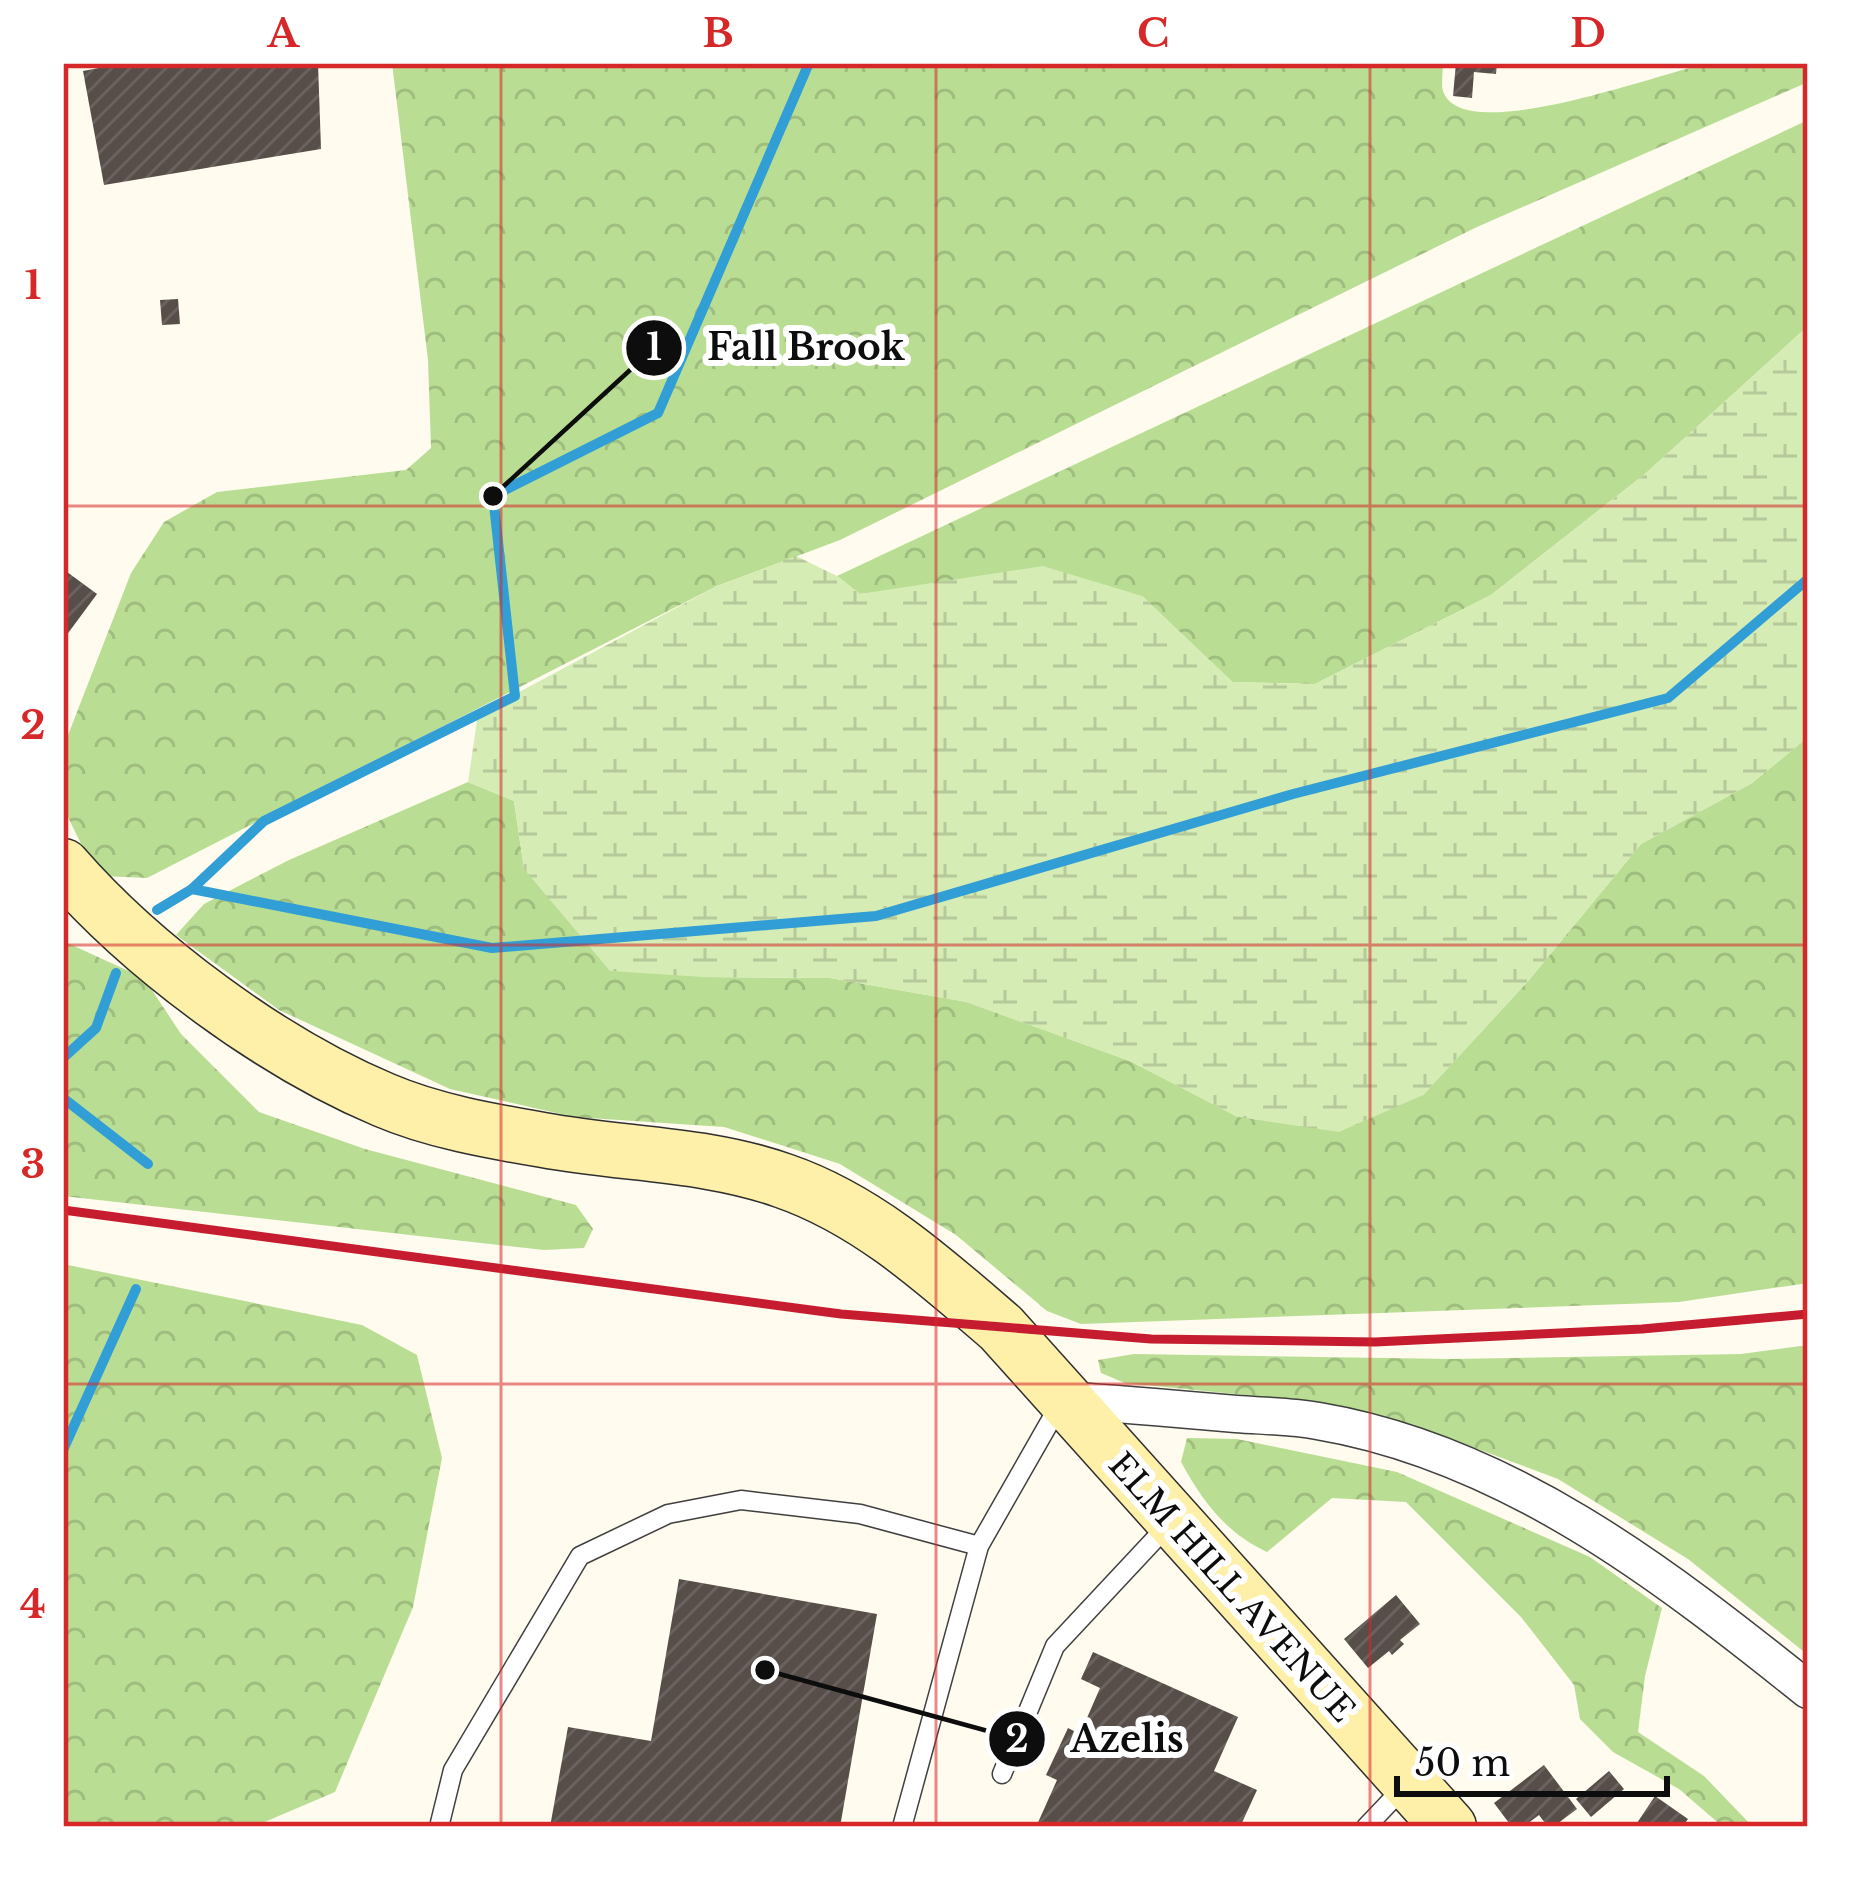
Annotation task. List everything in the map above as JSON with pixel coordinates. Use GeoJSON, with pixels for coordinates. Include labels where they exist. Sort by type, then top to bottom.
{"type":"FeatureCollection","features":[{"type":"Feature","properties":{"kind":"main road","name":"ELM HILL AVENUE"},"geometry":{"type":"LineString","coordinates":[[63,866],[86,893],[245,1025],[314,1068],[388,1102],[466,1125],[546,1141],[708,1160],[786,1181],[859,1217],[926,1263],[1001,1328],[1449,1827]]}},
{"type":"Feature","properties":{"kind":"street"},"geometry":{"type":"LineString","coordinates":[[1063,1400],[1317,1421],[1414,1445],[1490,1475],[1562,1512],[1698,1602],[1808,1690]]}},
{"type":"Feature","properties":{"kind":"lane"},"geometry":{"type":"LineString","coordinates":[[902,1827],[979,1546],[1063,1400]]}},
{"type":"Feature","properties":{"kind":"lane"},"geometry":{"type":"LineString","coordinates":[[439,1827],[453,1770],[580,1556],[668,1514],[741,1500],[860,1514],[979,1546]]}},
{"type":"Feature","properties":{"kind":"lane"},"geometry":{"type":"LineString","coordinates":[[1002,1774],[1055,1646],[1172,1520]]}},
{"type":"Feature","properties":{"kind":"lane"},"geometry":{"type":"LineString","coordinates":[[1366,1827],[1409,1783]]}},
{"type":"Feature","properties":{"kind":"green space"},"geometry":{"type":"Polygon","coordinates":[[[1718,62],[1808,63],[1808,82],[1477,227],[840,540],[717,586],[147,878],[102,876],[63,807],[63,748],[131,573],[164,522],[217,492],[406,470],[431,448],[428,360],[392,63],[1443,63],[1443,91],[1458,107],[1486,112],[1566,102],[1718,62]]]}},
{"type":"Feature","properties":{"kind":"green space"},"geometry":{"type":"Polygon","coordinates":[[[1808,120],[1808,326],[1645,474],[1491,595],[1315,684],[1232,682],[1142,596],[935,585],[860,594],[837,576],[1808,120]]]}},
{"type":"Feature","properties":{"kind":"green space"},"geometry":{"type":"Polygon","coordinates":[[[1808,326],[1808,737],[1752,783],[1641,844],[1529,980],[1423,1095],[1339,1132],[1238,1117],[1130,1061],[966,1002],[830,978],[610,971],[524,869],[514,801],[468,782],[478,714],[717,586],[796,556],[837,576],[860,594],[1043,566],[1142,596],[1233,682],[1315,684],[1491,595],[1645,474],[1808,326]]]}},
{"type":"Feature","properties":{"kind":"green space"},"geometry":{"type":"Polygon","coordinates":[[[1808,737],[1808,1283],[1679,1302],[1081,1324],[1047,1311],[956,1235],[840,1164],[724,1127],[574,1117],[450,1089],[279,1010],[176,935],[204,904],[289,860],[468,782],[514,801],[524,869],[703,977],[830,978],[967,1002],[1130,1061],[1238,1117],[1423,1095],[1529,980],[1641,844],[1752,783],[1808,737]]]}},
{"type":"Feature","properties":{"kind":"green space"},"geometry":{"type":"Polygon","coordinates":[[[63,941],[144,978],[181,1034],[259,1112],[365,1149],[576,1205],[593,1229],[584,1248],[544,1250],[63,1196],[63,941]]]}},
{"type":"Feature","properties":{"kind":"green space"},"geometry":{"type":"Polygon","coordinates":[[[63,1264],[362,1325],[417,1355],[442,1458],[413,1607],[335,1792],[253,1827],[63,1827],[63,1264]]]}},
{"type":"Feature","properties":{"kind":"green space"},"geometry":{"type":"Polygon","coordinates":[[[1808,1345],[1808,1655],[1688,1559],[1558,1479],[1411,1424],[1285,1399],[1125,1383],[1101,1373],[1098,1360],[1134,1354],[1451,1359],[1741,1354],[1808,1345]]]}},
{"type":"Feature","properties":{"kind":"green space"},"geometry":{"type":"Polygon","coordinates":[[[1187,1438],[1237,1439],[1397,1472],[1590,1557],[1662,1608],[1645,1676],[1638,1732],[1704,1776],[1753,1827],[1723,1827],[1679,1789],[1613,1752],[1580,1719],[1574,1685],[1521,1617],[1406,1502],[1332,1498],[1267,1552],[1228,1526],[1198,1490],[1181,1462],[1187,1438]]]}},
{"type":"Feature","properties":{"kind":"building"},"geometry":{"type":"Polygon","coordinates":[[[125,63],[318,63],[321,149],[104,185],[83,71],[125,63]]]}},
{"type":"Feature","properties":{"kind":"building"},"geometry":{"type":"Polygon","coordinates":[[[1456,63],[1497,63],[1496,74],[1474,72],[1472,98],[1453,96],[1456,63]]]}},
{"type":"Feature","properties":{"kind":"building"},"geometry":{"type":"Polygon","coordinates":[[[178,299],[180,324],[162,325],[160,300],[178,299]]]}},
{"type":"Feature","properties":{"kind":"building"},"geometry":{"type":"Polygon","coordinates":[[[63,569],[97,594],[63,640],[63,569]]]}},
{"type":"Feature","properties":{"kind":"building"},"geometry":{"type":"Polygon","coordinates":[[[679,1579],[877,1614],[840,1827],[550,1827],[568,1727],[651,1741],[679,1579]]]}},
{"type":"Feature","properties":{"kind":"building"},"geometry":{"type":"Polygon","coordinates":[[[1396,1595],[1420,1624],[1400,1640],[1404,1644],[1392,1655],[1389,1651],[1368,1668],[1344,1639],[1396,1595]]]}},
{"type":"Feature","properties":{"kind":"building"},"geometry":{"type":"Polygon","coordinates":[[[1093,1652],[1238,1717],[1214,1771],[1257,1790],[1240,1827],[1036,1827],[1057,1780],[1046,1775],[1068,1728],[1080,1734],[1100,1688],[1081,1679],[1093,1652]]]}},
{"type":"Feature","properties":{"kind":"building"},"geometry":{"type":"Polygon","coordinates":[[[1544,1765],[1577,1809],[1553,1827],[1539,1815],[1523,1827],[1512,1827],[1494,1803],[1544,1765]]]}},
{"type":"Feature","properties":{"kind":"building"},"geometry":{"type":"Polygon","coordinates":[[[1609,1771],[1624,1789],[1591,1817],[1576,1799],[1609,1771]]]}},
{"type":"Feature","properties":{"kind":"building"},"geometry":{"type":"Polygon","coordinates":[[[1655,1796],[1688,1819],[1682,1827],[1637,1823],[1655,1796]]]}},
{"type":"Feature","properties":{"kind":"waterway"},"geometry":{"type":"LineString","coordinates":[[157,910],[192,889],[264,821],[515,696],[493,496],[658,413],[809,63]]}},
{"type":"Feature","properties":{"kind":"waterway"},"geometry":{"type":"LineString","coordinates":[[192,889],[492,948],[876,916],[1293,794],[1668,698],[1808,579]]}},
{"type":"Feature","properties":{"kind":"waterway"},"geometry":{"type":"LineString","coordinates":[[63,1058],[96,1028],[116,973]]}},
{"type":"Feature","properties":{"kind":"waterway"},"geometry":{"type":"LineString","coordinates":[[63,1098],[148,1164]]}},
{"type":"Feature","properties":{"kind":"waterway"},"geometry":{"type":"LineString","coordinates":[[63,1450],[136,1289]]}},
{"type":"Feature","properties":{"kind":"railway"},"geometry":{"type":"LineString","coordinates":[[63,1210],[841,1314],[1151,1339],[1375,1342],[1642,1329],[1808,1314]]}},
{"type":"Feature","properties":{"kind":"place","name":"Fall Brook"},"geometry":{"type":"Point","coordinates":[493,496]}},
{"type":"Feature","properties":{"kind":"place","name":"Azelis"},"geometry":{"type":"Point","coordinates":[765,1670]}}]}
